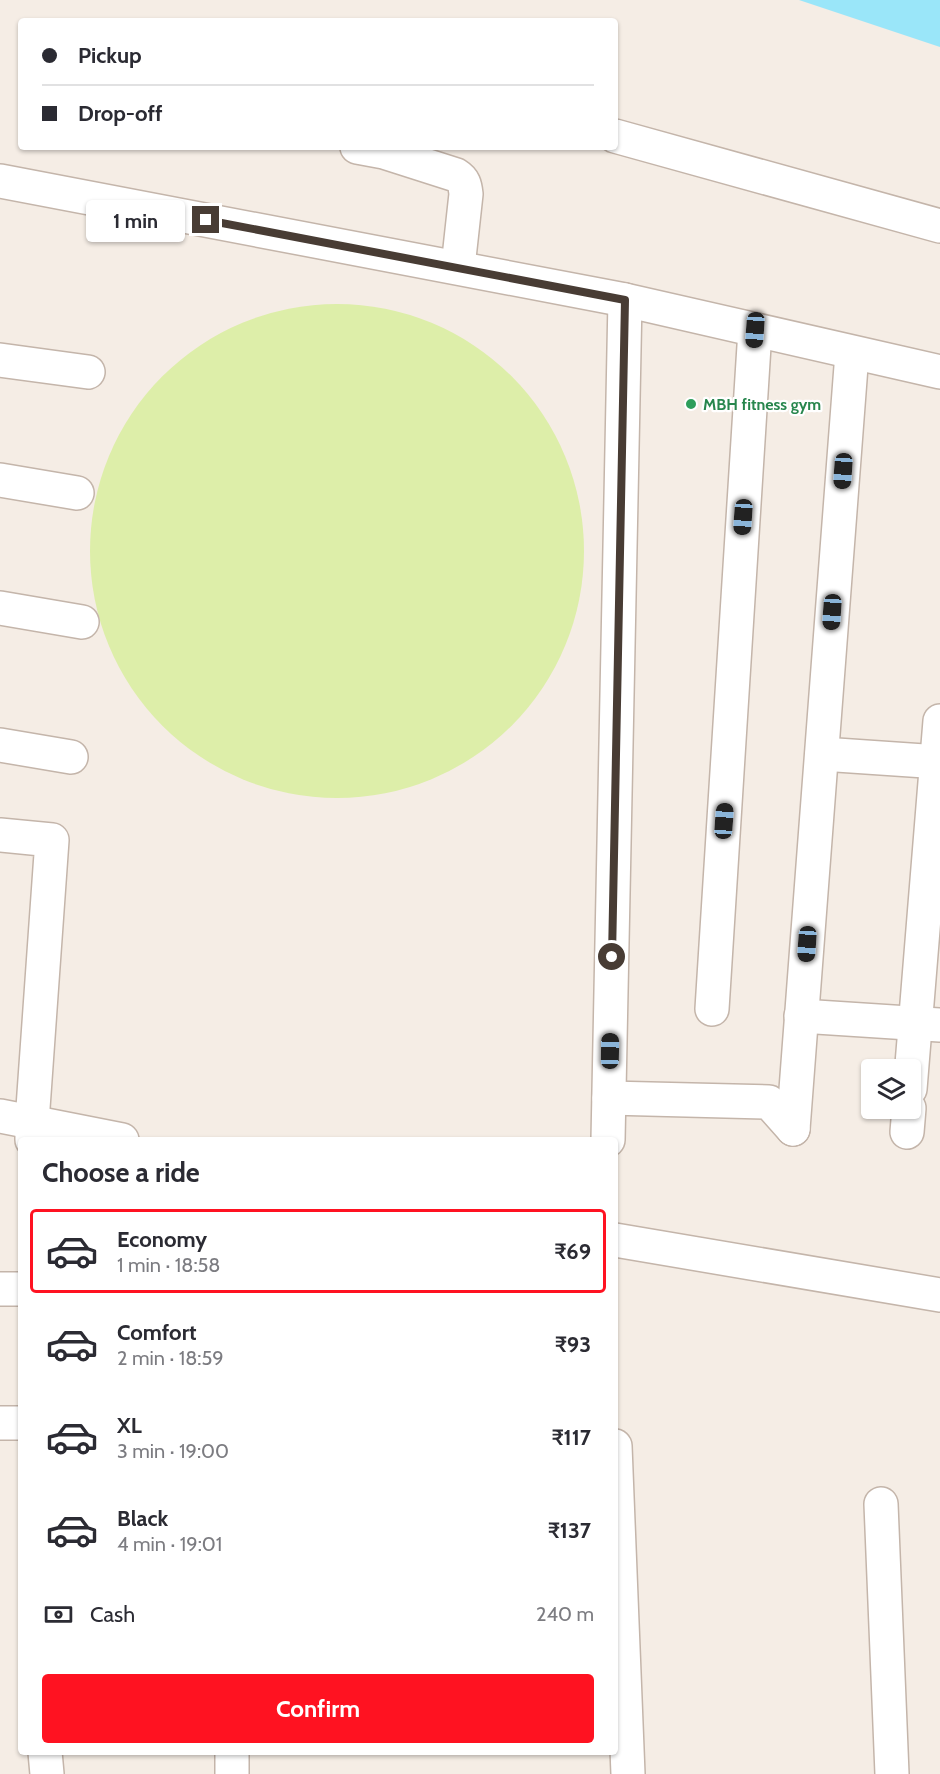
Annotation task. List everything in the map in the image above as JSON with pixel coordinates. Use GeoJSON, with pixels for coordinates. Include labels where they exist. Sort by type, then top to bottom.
{"type":"FeatureCollection","features":[{"type":"Feature","properties":{"kind":"street"},"geometry":{"type":"LineString","coordinates":[[618,137],[940,226]]}},
{"type":"Feature","properties":{"kind":"street"},"geometry":{"type":"LineString","coordinates":[[373,150],[456,175],[462,179],[466,194],[458,267]]}},
{"type":"Feature","properties":{"kind":"street"},"geometry":{"type":"LineString","coordinates":[[0,181],[625,300],[940,372]]}},
{"type":"Feature","properties":{"kind":"street"},"geometry":{"type":"LineString","coordinates":[[608,1137],[625,300]]}},
{"type":"Feature","properties":{"kind":"street"},"geometry":{"type":"LineString","coordinates":[[712,1009],[755,330]]}},
{"type":"Feature","properties":{"kind":"street"},"geometry":{"type":"LineString","coordinates":[[609,1098],[769,1102],[793,1129],[852,353]]}},
{"type":"Feature","properties":{"kind":"street"},"geometry":{"type":"LineString","coordinates":[[0,360],[88,372]]}},
{"type":"Feature","properties":{"kind":"street"},"geometry":{"type":"LineString","coordinates":[[0,480],[77,493]]}},
{"type":"Feature","properties":{"kind":"street"},"geometry":{"type":"LineString","coordinates":[[0,608],[82,622]]}},
{"type":"Feature","properties":{"kind":"street"},"geometry":{"type":"LineString","coordinates":[[918,1059],[928,1025],[940,721]]}},
{"type":"Feature","properties":{"kind":"street"},"geometry":{"type":"LineString","coordinates":[[0,745],[71,757]]}},
{"type":"Feature","properties":{"kind":"street"},"geometry":{"type":"LineString","coordinates":[[822,754],[938,762]]}},
{"type":"Feature","properties":{"kind":"street"},"geometry":{"type":"LineString","coordinates":[[0,835],[52,840],[32,1131]]}},
{"type":"Feature","properties":{"kind":"street"},"geometry":{"type":"LineString","coordinates":[[801,1016],[928,1025]]}},
{"type":"Feature","properties":{"kind":"street"},"geometry":{"type":"LineString","coordinates":[[0,1116],[32,1131],[92,1137]]}},
{"type":"Feature","properties":{"kind":"street"},"geometry":{"type":"LineString","coordinates":[[618,1241],[940,1295]]}},
{"type":"Feature","properties":{"kind":"street"},"geometry":{"type":"LineString","coordinates":[[0,1289],[18,1289]]}},
{"type":"Feature","properties":{"kind":"street"},"geometry":{"type":"LineString","coordinates":[[0,1423],[18,1423]]}},
{"type":"Feature","properties":{"kind":"street"},"geometry":{"type":"LineString","coordinates":[[881,1504],[892,1774]]}},
{"type":"Feature","properties":{"kind":"street"},"geometry":{"type":"LineString","coordinates":[[618,1522],[628,1774]]}},
{"type":"Feature","properties":{"kind":"street"},"geometry":{"type":"LineString","coordinates":[[45,1755],[47,1774]]}},
{"type":"Feature","properties":{"kind":"street"},"geometry":{"type":"LineString","coordinates":[[232,1755],[232,1774]]}},
{"type":"Feature","properties":{"kind":"green space"},"geometry":{"type":"Polygon","coordinates":[[[337,304],[385,309],[431,323],[474,346],[511,377],[542,414],[565,457],[579,503],[584,551],[579,599],[565,645],[542,688],[511,725],[474,756],[431,779],[385,793],[337,798],[289,793],[243,779],[200,756],[163,725],[132,688],[109,645],[95,599],[90,551],[95,503],[109,457],[132,414],[163,377],[200,346],[243,323],[289,309],[337,304]]]}},
{"type":"Feature","properties":{"kind":"water"},"geometry":{"type":"Polygon","coordinates":[[[799,0],[940,0],[940,47],[799,0]]]}},
{"type":"Feature","properties":{"kind":"place","name":"MBH fitness gym"},"geometry":{"type":"Point","coordinates":[691,404]}},
{"type":"Feature","properties":{"kind":"route"},"geometry":{"type":"LineString","coordinates":[[206,220],[625,300],[612,957]]}}]}
